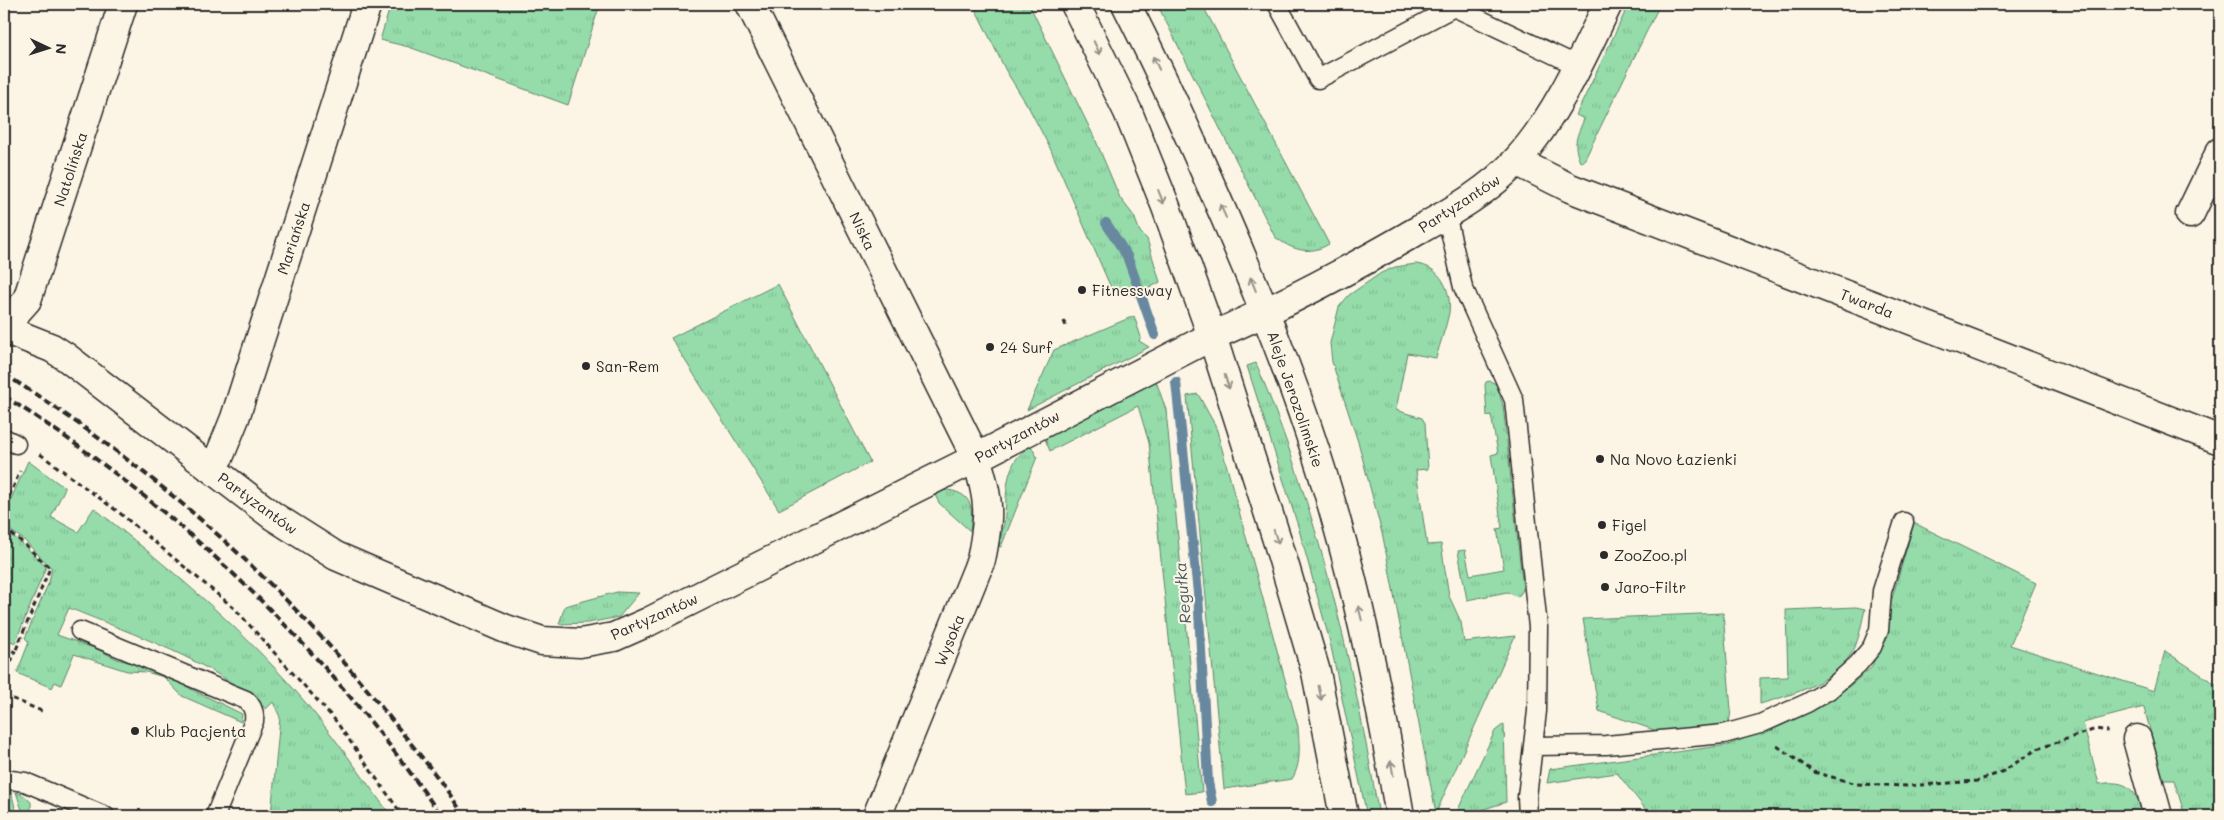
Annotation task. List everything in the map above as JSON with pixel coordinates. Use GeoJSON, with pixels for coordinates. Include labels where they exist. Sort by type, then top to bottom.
{"type":"FeatureCollection","features":[{"type":"Feature","properties":{"kind":"street","name":"Natolińska"},"geometry":{"type":"LineString","coordinates":[[4,327],[27,300],[123,4]]}},
{"type":"Feature","properties":{"kind":"street","name":"Mariańska"},"geometry":{"type":"LineString","coordinates":[[210,468],[220,455],[233,425],[367,4]]}},
{"type":"Feature","properties":{"kind":"street","name":"Niska"},"geometry":{"type":"LineString","coordinates":[[750,4],[976,458]]}},
{"type":"Feature","properties":{"kind":"street"},"geometry":{"type":"LineString","coordinates":[[1076,4],[1128,112],[1166,207],[1212,336],[1278,542],[1316,672],[1344,816]]}},
{"type":"Feature","properties":{"kind":"street","name":"Aleje Jerozolimskie"},"geometry":{"type":"LineString","coordinates":[[1126,4],[1155,60],[1224,214],[1289,375],[1312,443],[1347,560],[1372,660],[1400,816]]}},
{"type":"Feature","properties":{"kind":"street","name":"Partyzantów"},"geometry":{"type":"LineString","coordinates":[[4,327],[52,348],[66,357],[273,516],[336,556],[506,629],[542,641],[580,643],[614,637],[648,622],[976,458],[1212,336],[1265,313],[1340,275],[1446,214],[1502,176],[1516,160],[1550,115],[1578,66],[1608,4]]}},
{"type":"Feature","properties":{"kind":"street"},"geometry":{"type":"LineString","coordinates":[[2190,214],[2220,152]]}},
{"type":"Feature","properties":{"kind":"street","name":"Twarda"},"geometry":{"type":"LineString","coordinates":[[1516,160],[1570,188],[2220,440]]}},
{"type":"Feature","properties":{"kind":"street","name":"Wysoka"},"geometry":{"type":"LineString","coordinates":[[877,816],[981,560],[989,516],[984,484],[976,458]]}},
{"type":"Feature","properties":{"kind":"street"},"geometry":{"type":"LineString","coordinates":[[2137,739],[2158,816]]}},
{"type":"Feature","properties":{"kind":"lane"},"geometry":{"type":"LineString","coordinates":[[1277,4],[1318,79],[1453,6],[1578,66]]}},
{"type":"Feature","properties":{"kind":"lane"},"geometry":{"type":"LineString","coordinates":[[1446,214],[1464,287],[1514,400],[1538,627],[1537,710],[1527,798],[1528,816]]}},
{"type":"Feature","properties":{"kind":"lane"},"geometry":{"type":"LineString","coordinates":[[1532,746],[1606,745],[1724,734],[1760,724],[1807,703],[1829,690],[1858,664],[1872,647],[1879,630],[1882,591],[1904,522]]}},
{"type":"Feature","properties":{"kind":"lane"},"geometry":{"type":"LineString","coordinates":[[80,631],[241,698],[250,704],[255,715],[254,722],[215,816]]}},
{"type":"Feature","properties":{"kind":"lane"},"geometry":{"type":"LineString","coordinates":[[4,779],[25,782],[106,816]]}},
{"type":"Feature","properties":{"kind":"path"},"geometry":{"type":"LineString","coordinates":[[1064,321],[1067,329]]}},
{"type":"Feature","properties":{"kind":"path"},"geometry":{"type":"LineString","coordinates":[[10,441],[40,454],[78,481],[235,609],[335,720],[403,816]]}},
{"type":"Feature","properties":{"kind":"path"},"geometry":{"type":"LineString","coordinates":[[4,501],[7,502],[20,471]]}},
{"type":"Feature","properties":{"kind":"path"},"geometry":{"type":"LineString","coordinates":[[4,528],[50,568],[4,680]]}},
{"type":"Feature","properties":{"kind":"path"},"geometry":{"type":"LineString","coordinates":[[4,647],[15,652]]}},
{"type":"Feature","properties":{"kind":"path"},"geometry":{"type":"LineString","coordinates":[[4,694],[44,712]]}},
{"type":"Feature","properties":{"kind":"path"},"geometry":{"type":"LineString","coordinates":[[1760,724],[1777,746],[1814,772],[1858,784],[1897,786],[1977,781],[2002,772],[2037,749],[2096,729],[2137,739]]}},
{"type":"Feature","properties":{"kind":"green space"},"geometry":{"type":"Polygon","coordinates":[[[391,4],[600,4],[568,105],[409,47],[380,40],[391,4]]]}},
{"type":"Feature","properties":{"kind":"green space"},"geometry":{"type":"Polygon","coordinates":[[[973,4],[1029,4],[1096,141],[1120,198],[1134,216],[1140,232],[1147,239],[1160,282],[1135,296],[1112,290],[1050,148],[1029,108],[1006,71],[973,4]]]}},
{"type":"Feature","properties":{"kind":"green space"},"geometry":{"type":"Polygon","coordinates":[[[1157,4],[1202,4],[1329,244],[1315,250],[1301,250],[1275,237],[1157,4]]]}},
{"type":"Feature","properties":{"kind":"green space"},"geometry":{"type":"Polygon","coordinates":[[[1629,4],[1660,4],[1584,161],[1580,162],[1576,144],[1584,119],[1576,115],[1629,4]]]}},
{"type":"Feature","properties":{"kind":"green space"},"geometry":{"type":"Polygon","coordinates":[[[1416,264],[1432,269],[1438,274],[1446,288],[1449,304],[1448,319],[1436,358],[1407,353],[1396,410],[1422,418],[1425,423],[1428,469],[1416,470],[1427,545],[1441,544],[1449,596],[1461,622],[1464,642],[1515,636],[1436,813],[1383,537],[1359,445],[1332,362],[1330,343],[1339,307],[1349,295],[1381,273],[1395,267],[1416,264]]]}},
{"type":"Feature","properties":{"kind":"green space"},"geometry":{"type":"Polygon","coordinates":[[[778,284],[870,462],[779,510],[671,338],[778,284]]]}},
{"type":"Feature","properties":{"kind":"green space"},"geometry":{"type":"Polygon","coordinates":[[[1134,316],[1141,337],[1139,341],[1149,347],[1027,410],[1054,350],[1134,316]]]}},
{"type":"Feature","properties":{"kind":"green space"},"geometry":{"type":"Polygon","coordinates":[[[1256,363],[1297,473],[1331,586],[1369,758],[1379,816],[1367,816],[1330,642],[1298,526],[1247,366],[1256,363]]]}},
{"type":"Feature","properties":{"kind":"green space"},"geometry":{"type":"Polygon","coordinates":[[[1156,381],[1166,410],[1202,792],[1185,794],[1149,443],[1138,406],[1050,451],[1045,439],[1156,381]]]}},
{"type":"Feature","properties":{"kind":"green space"},"geometry":{"type":"Polygon","coordinates":[[[1490,381],[1496,384],[1503,405],[1523,590],[1518,597],[1507,592],[1467,600],[1458,551],[1465,550],[1470,575],[1504,569],[1497,529],[1502,528],[1491,455],[1498,453],[1491,415],[1487,416],[1485,385],[1486,382],[1490,381]]]}},
{"type":"Feature","properties":{"kind":"green space"},"geometry":{"type":"Polygon","coordinates":[[[1198,394],[1216,427],[1298,727],[1299,760],[1292,779],[1224,789],[1187,396],[1198,394]]]}},
{"type":"Feature","properties":{"kind":"green space"},"geometry":{"type":"Polygon","coordinates":[[[1031,446],[1037,457],[1001,547],[999,546],[1005,519],[1009,476],[1016,459],[1031,446]]]}},
{"type":"Feature","properties":{"kind":"green space"},"geometry":{"type":"Polygon","coordinates":[[[28,461],[65,488],[51,517],[78,532],[94,508],[175,574],[252,644],[311,709],[391,816],[271,816],[280,717],[273,702],[266,709],[244,691],[197,662],[69,608],[57,635],[97,649],[117,659],[165,672],[191,689],[242,714],[241,722],[182,696],[164,677],[146,672],[127,671],[74,654],[61,685],[55,682],[52,688],[17,673],[29,642],[25,638],[49,582],[52,569],[24,540],[4,526],[4,505],[8,506],[28,461]]]}},
{"type":"Feature","properties":{"kind":"green space"},"geometry":{"type":"Polygon","coordinates":[[[948,490],[963,495],[970,504],[970,531],[939,503],[935,495],[941,491],[948,490]]]}},
{"type":"Feature","properties":{"kind":"green space"},"geometry":{"type":"Polygon","coordinates":[[[1914,523],[2036,583],[2010,645],[2154,691],[2165,651],[2215,684],[2220,684],[2220,810],[2195,816],[2185,816],[2174,780],[2163,780],[2144,707],[2083,723],[2099,784],[2118,783],[2130,788],[2137,799],[2143,816],[1651,816],[1617,773],[1547,783],[1550,769],[1728,745],[1789,720],[1847,688],[1872,667],[1914,523]]]}},
{"type":"Feature","properties":{"kind":"green space"},"geometry":{"type":"Polygon","coordinates":[[[4,530],[22,543],[46,567],[15,643],[4,638],[4,530]]]}},
{"type":"Feature","properties":{"kind":"green space"},"geometry":{"type":"Polygon","coordinates":[[[617,592],[639,593],[619,617],[588,623],[559,624],[565,606],[617,592]]]}},
{"type":"Feature","properties":{"kind":"green space"},"geometry":{"type":"Polygon","coordinates":[[[1856,607],[1865,609],[1858,638],[1855,647],[1838,669],[1826,678],[1801,691],[1760,704],[1760,678],[1788,677],[1786,610],[1856,607]]]}},
{"type":"Feature","properties":{"kind":"green space"},"geometry":{"type":"Polygon","coordinates":[[[1723,613],[1731,710],[1729,724],[1660,732],[1599,711],[1583,619],[1723,613]]]}},
{"type":"Feature","properties":{"kind":"green space"},"geometry":{"type":"Polygon","coordinates":[[[1504,724],[1506,802],[1481,810],[1482,816],[1455,816],[1495,731],[1504,724]]]}},
{"type":"Feature","properties":{"kind":"green space"},"geometry":{"type":"Polygon","coordinates":[[[11,791],[17,816],[4,816],[4,792],[11,791]]]}},
{"type":"Feature","properties":{"kind":"green space"},"geometry":{"type":"Polygon","coordinates":[[[16,792],[22,794],[31,802],[31,816],[24,816],[16,792]]]}},
{"type":"Feature","properties":{"kind":"waterway","name":"Regułka"},"geometry":{"type":"LineString","coordinates":[[1106,223],[1127,256],[1155,335]]}},
{"type":"Feature","properties":{"kind":"waterway","name":"Regułka"},"geometry":{"type":"LineString","coordinates":[[1176,382],[1198,593],[1208,782],[1212,802]]}},
{"type":"Feature","properties":{"kind":"railway"},"geometry":{"type":"LineString","coordinates":[[4,374],[112,448],[163,488],[260,574],[306,620],[349,669],[429,766],[464,816]]}},
{"type":"Feature","properties":{"kind":"railway"},"geometry":{"type":"LineString","coordinates":[[4,396],[67,438],[129,484],[188,532],[244,584],[298,638],[348,695],[396,754],[441,816]]}},
{"type":"Feature","properties":{"kind":"place","name":"Fitnessway"},"geometry":{"type":"Point","coordinates":[1082,290]}},
{"type":"Feature","properties":{"kind":"place","name":"24 Surf"},"geometry":{"type":"Point","coordinates":[990,347]}},
{"type":"Feature","properties":{"kind":"place","name":"San-Rem"},"geometry":{"type":"Point","coordinates":[586,366]}},
{"type":"Feature","properties":{"kind":"place","name":"Na Novo Łazienki"},"geometry":{"type":"Point","coordinates":[1600,459]}},
{"type":"Feature","properties":{"kind":"place","name":"Figel"},"geometry":{"type":"Point","coordinates":[1602,525]}},
{"type":"Feature","properties":{"kind":"place","name":"ZooZoo.pl"},"geometry":{"type":"Point","coordinates":[1604,555]}},
{"type":"Feature","properties":{"kind":"place","name":"Jaro-Filtr"},"geometry":{"type":"Point","coordinates":[1605,587]}},
{"type":"Feature","properties":{"kind":"place","name":"Klub Pacjenta"},"geometry":{"type":"Point","coordinates":[135,731]}}]}
